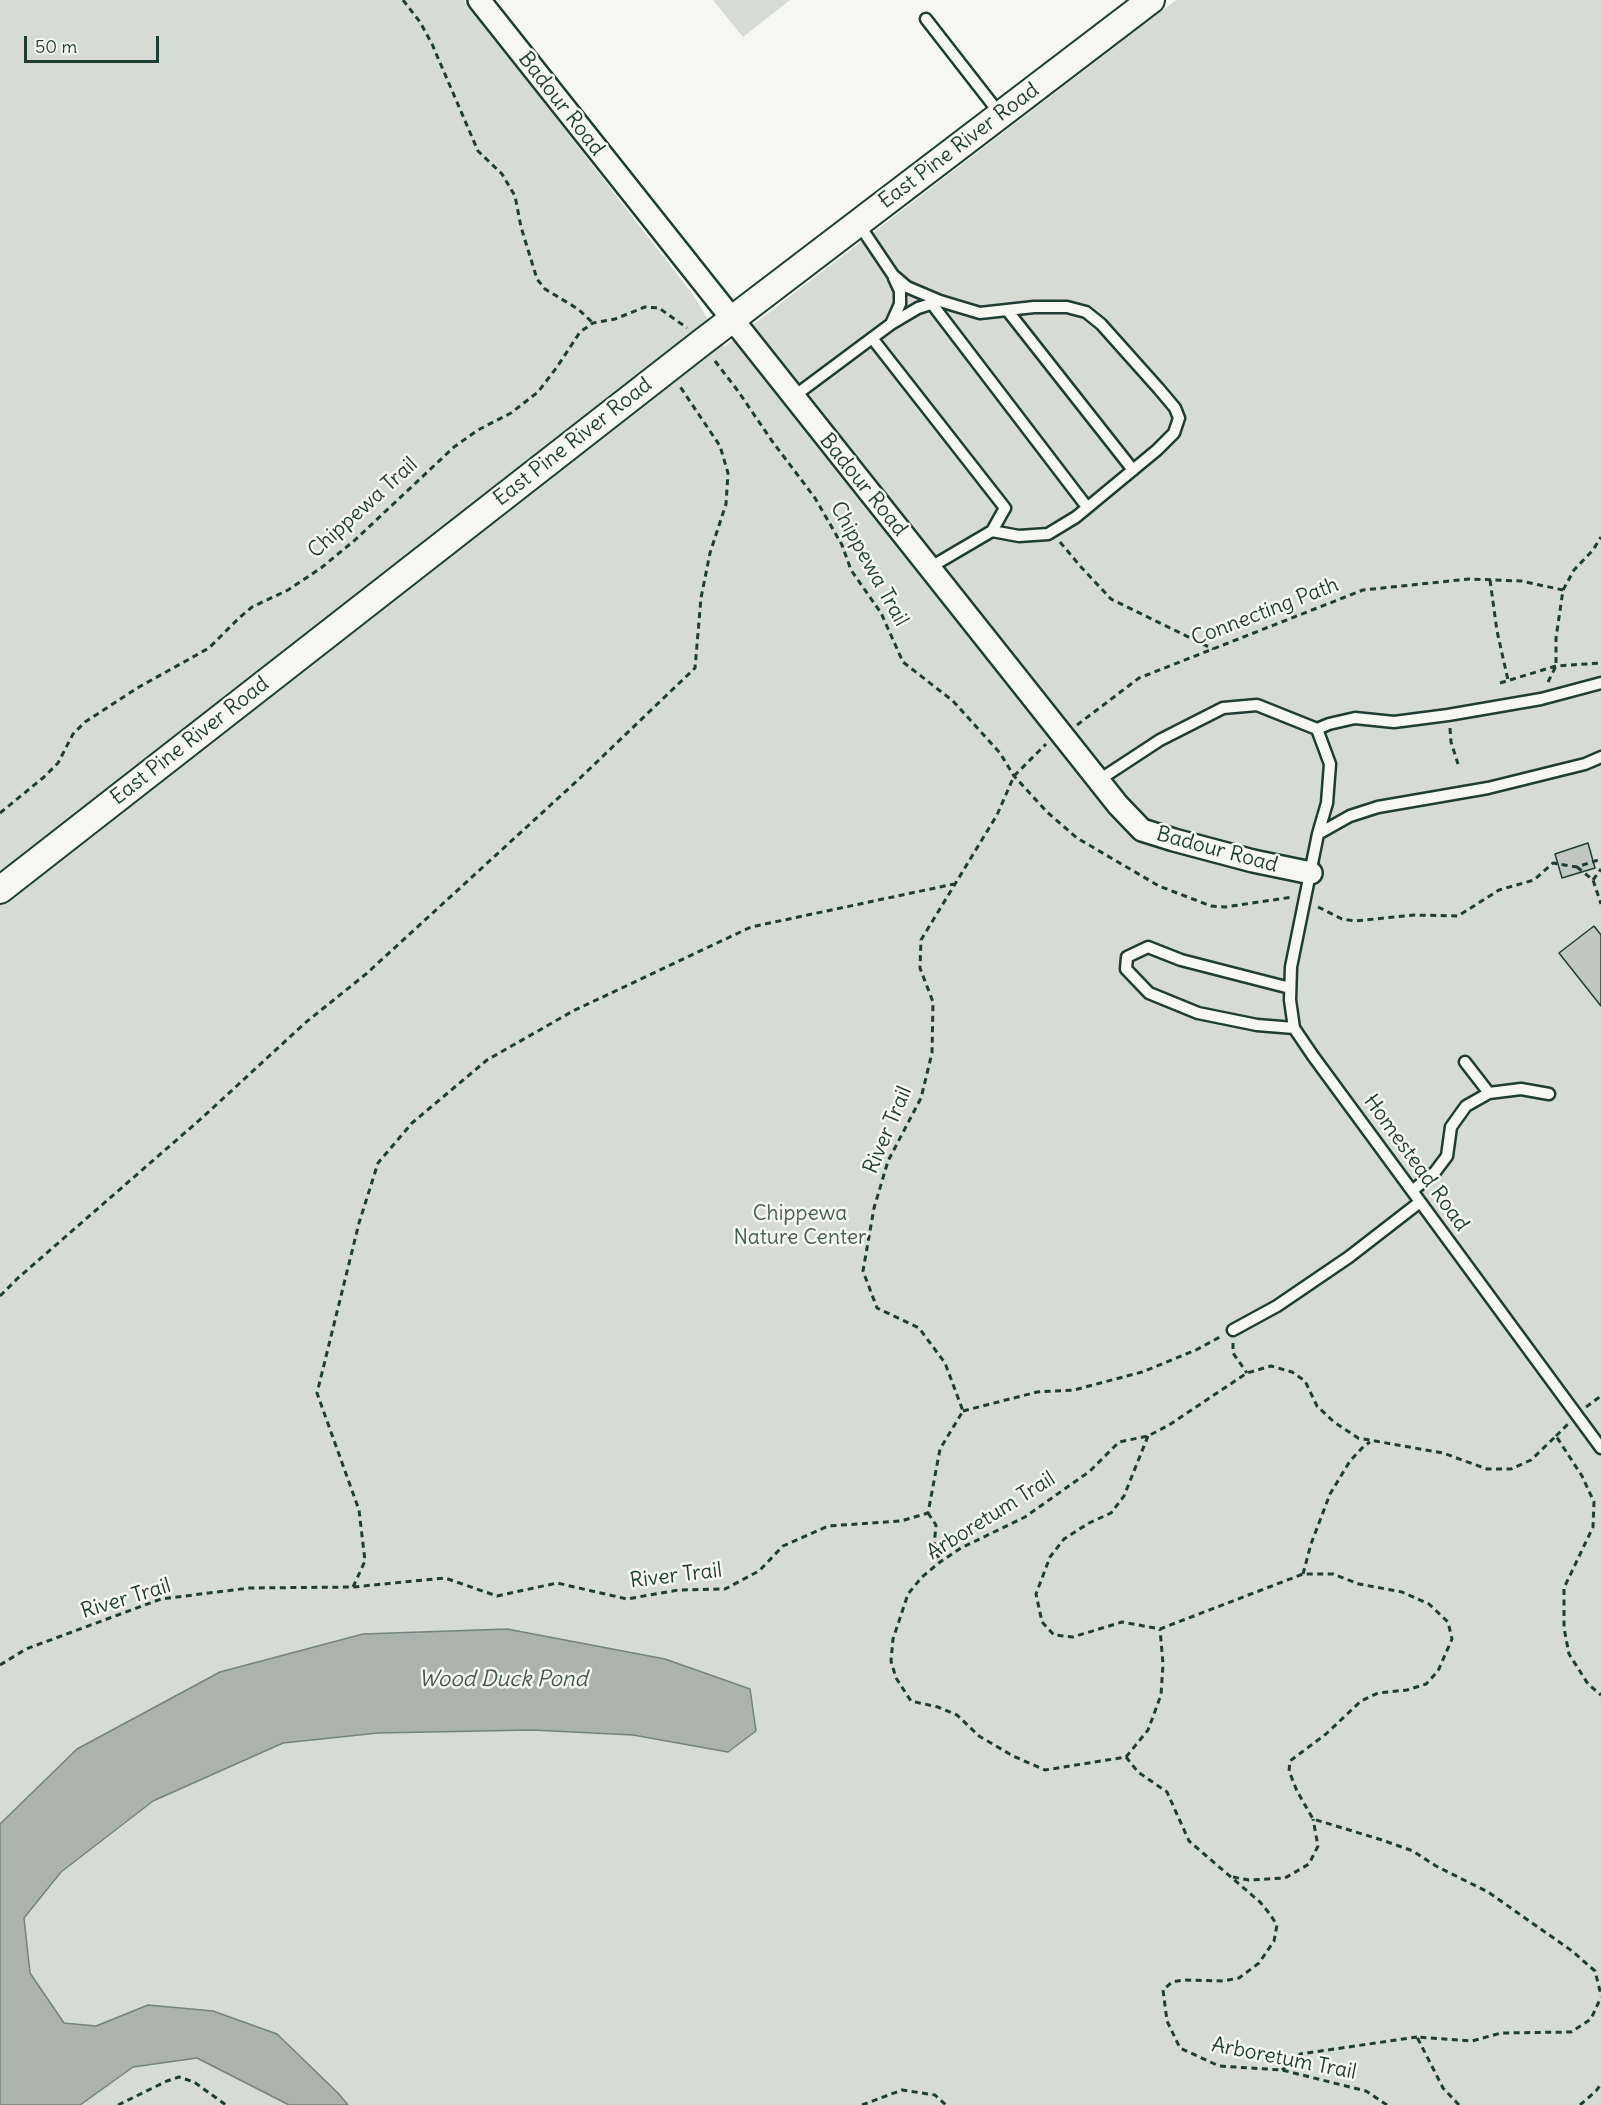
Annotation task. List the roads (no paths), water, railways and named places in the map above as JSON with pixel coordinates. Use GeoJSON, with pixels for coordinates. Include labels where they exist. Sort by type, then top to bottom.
{"type":"FeatureCollection","features":[{"type":"Feature","properties":{"kind":"street","name":"Badour Road"},"geometry":{"type":"LineString","coordinates":[[479,0],[1118,805],[1142,830],[1242,858],[1311,873]]}},
{"type":"Feature","properties":{"kind":"street","name":"East Pine River Road"},"geometry":{"type":"LineString","coordinates":[[0,890],[667,369],[1151,0]]}},
{"type":"Feature","properties":{"kind":"lane"},"geometry":{"type":"LineString","coordinates":[[926,19],[1000,115]]}},
{"type":"Feature","properties":{"kind":"lane"},"geometry":{"type":"LineString","coordinates":[[858,224],[893,275],[900,291],[900,303],[891,324]]}},
{"type":"Feature","properties":{"kind":"lane"},"geometry":{"type":"LineString","coordinates":[[893,275],[907,287],[936,303],[980,313],[1034,306],[1067,307],[1086,312],[1101,324],[1174,408],[1179,418],[1174,433],[1133,470],[1076,517],[1052,532],[1019,536],[992,531]]}},
{"type":"Feature","properties":{"kind":"lane"},"geometry":{"type":"LineString","coordinates":[[793,397],[891,324],[918,308],[936,303]]}},
{"type":"Feature","properties":{"kind":"lane"},"geometry":{"type":"LineString","coordinates":[[936,303],[1087,507]]}},
{"type":"Feature","properties":{"kind":"lane"},"geometry":{"type":"LineString","coordinates":[[1007,310],[1133,470]]}},
{"type":"Feature","properties":{"kind":"lane"},"geometry":{"type":"LineString","coordinates":[[872,338],[1005,508],[992,531],[929,568]]}},
{"type":"Feature","properties":{"kind":"lane"},"geometry":{"type":"LineString","coordinates":[[1099,780],[1160,740],[1223,708],[1257,705],[1317,729],[1355,718],[1394,722],[1448,715],[1541,699],[1601,683]]}},
{"type":"Feature","properties":{"kind":"lane","name":"Homestead Road"},"geometry":{"type":"LineString","coordinates":[[1317,729],[1330,764],[1327,803],[1318,834],[1291,967],[1290,1000],[1294,1028],[1601,1448]]}},
{"type":"Feature","properties":{"kind":"lane"},"geometry":{"type":"LineString","coordinates":[[1318,834],[1350,816],[1378,807],[1488,788],[1585,764],[1601,757]]}},
{"type":"Feature","properties":{"kind":"lane"},"geometry":{"type":"LineString","coordinates":[[1290,988],[1181,960],[1148,947],[1127,957],[1126,969],[1149,993],[1198,1013],[1257,1025],[1294,1028]]}},
{"type":"Feature","properties":{"kind":"lane"},"geometry":{"type":"LineString","coordinates":[[1465,1062],[1489,1093]]}},
{"type":"Feature","properties":{"kind":"lane"},"geometry":{"type":"LineString","coordinates":[[1412,1191],[1435,1172],[1448,1156],[1450,1127],[1466,1106],[1489,1093],[1521,1089],[1549,1094]]}},
{"type":"Feature","properties":{"kind":"lane"},"geometry":{"type":"LineString","coordinates":[[1233,1330],[1276,1306],[1349,1257],[1420,1202]]}},
{"type":"Feature","properties":{"kind":"water","name":"Wood Duck Pond"},"geometry":{"type":"Polygon","coordinates":[[[507,1629],[665,1659],[750,1689],[756,1731],[728,1752],[633,1735],[532,1730],[378,1733],[283,1743],[153,1801],[61,1872],[24,1918],[30,1973],[64,2023],[96,2026],[148,2005],[213,2011],[277,2034],[348,2105],[289,2105],[197,2058],[133,2067],[80,2105],[0,2105],[0,1824],[77,1749],[220,1672],[363,1634],[507,1629]]]}},
{"type":"Feature","properties":{"kind":"park label","name":"Chippewa Nature Center"},"geometry":{"type":"Point","coordinates":[800,1226]}}]}
